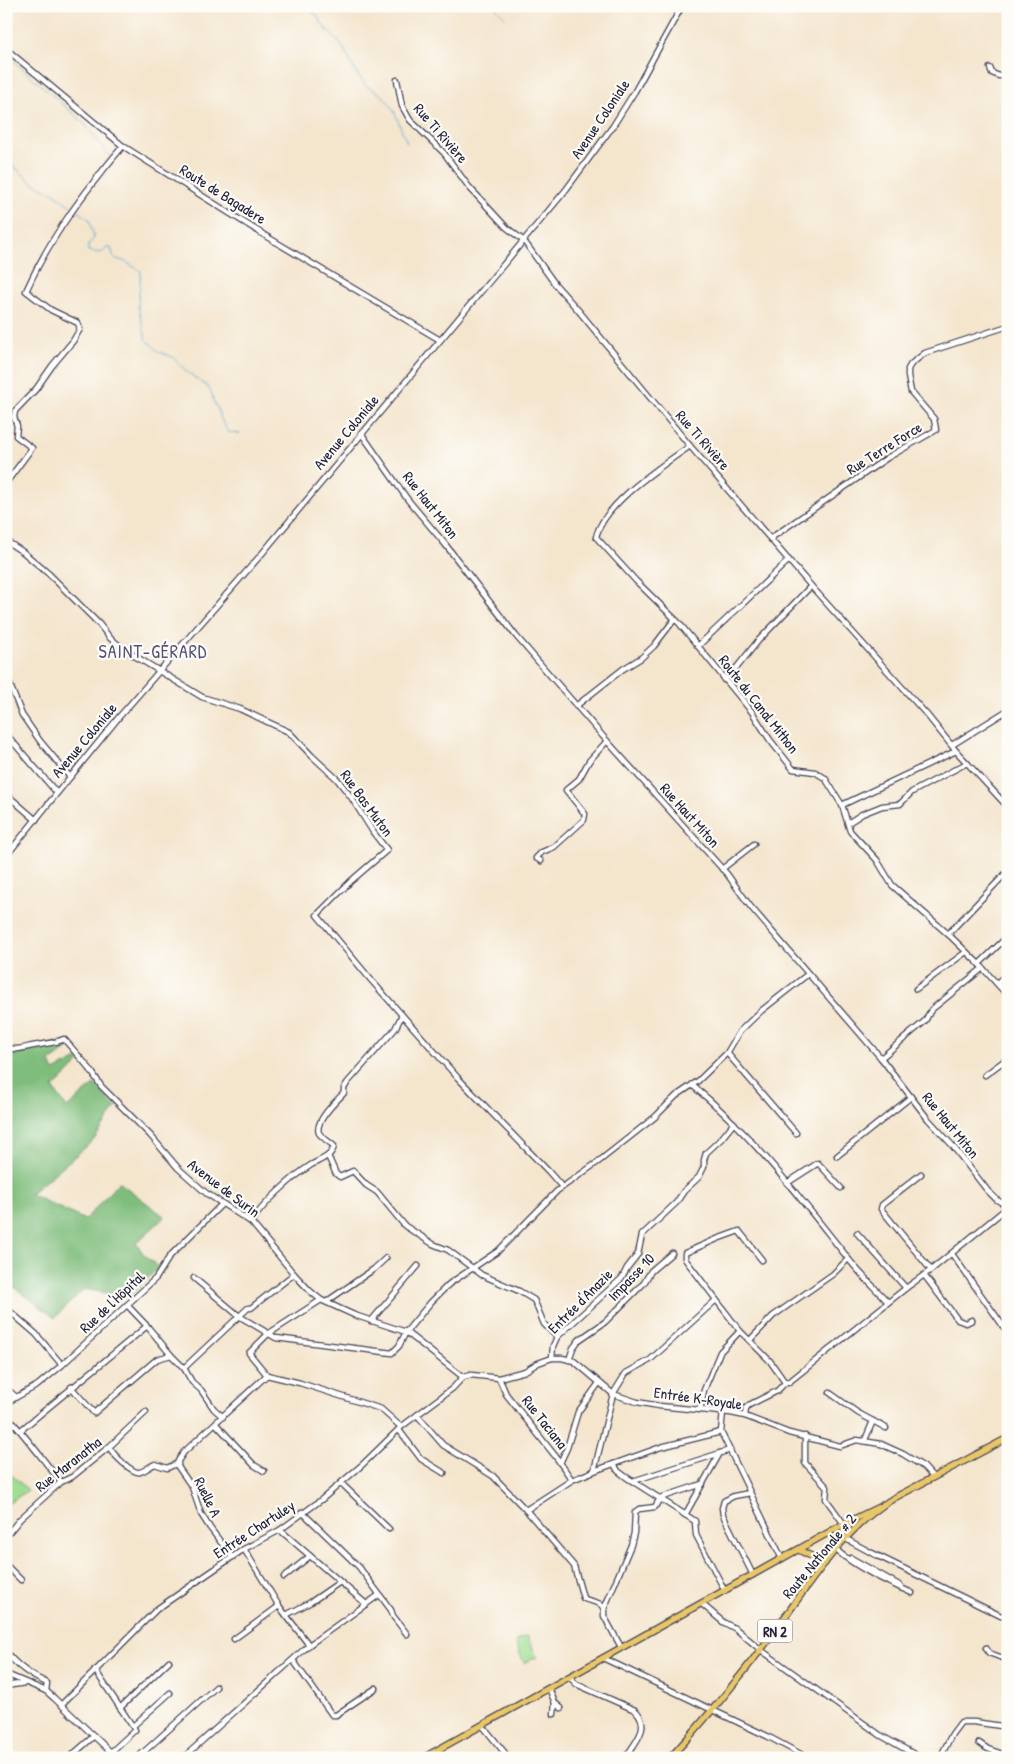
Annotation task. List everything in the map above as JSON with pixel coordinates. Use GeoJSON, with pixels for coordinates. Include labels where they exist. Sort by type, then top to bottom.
{"type":"FeatureCollection","features":[{"type":"Feature","properties":{"kind":"main road","name":"Route Nationale # 2"},"geometry":{"type":"LineString","coordinates":[[670,1758],[712,1711],[846,1539],[881,1506],[1008,1438]]}},
{"type":"Feature","properties":{"kind":"main road"},"geometry":{"type":"LineString","coordinates":[[423,1758],[844,1524],[881,1506]]}},
{"type":"Feature","properties":{"kind":"main road"},"geometry":{"type":"LineString","coordinates":[[799,1550],[826,1563]]}},
{"type":"Feature","properties":{"kind":"street","name":"Avenue Coloniale"},"geometry":{"type":"LineString","coordinates":[[6,856],[70,777],[260,556],[565,191],[614,126],[682,6]]}},
{"type":"Feature","properties":{"kind":"street","name":"Route de Bagadere"},"geometry":{"type":"LineString","coordinates":[[6,49],[123,146],[269,238],[440,340]]}},
{"type":"Feature","properties":{"kind":"street"},"geometry":{"type":"LineString","coordinates":[[990,68],[992,73],[999,76],[1008,74]]}},
{"type":"Feature","properties":{"kind":"street","name":"Rue Ti Rivière"},"geometry":{"type":"LineString","coordinates":[[398,80],[402,106],[410,120],[444,153],[469,187],[506,227],[524,241],[555,284],[690,446],[956,751],[1008,807]]}},
{"type":"Feature","properties":{"kind":"street"},"geometry":{"type":"LineString","coordinates":[[6,483],[32,448],[16,436],[17,426],[14,417],[16,412],[74,341],[80,329],[78,322],[50,310],[26,291],[38,264],[73,207],[123,146]]}},
{"type":"Feature","properties":{"kind":"street","name":"Rue Terre Force"},"geometry":{"type":"LineString","coordinates":[[771,538],[887,458],[936,430],[934,419],[915,397],[908,382],[908,369],[918,358],[925,353],[1008,326]]}},
{"type":"Feature","properties":{"kind":"street","name":"Rue Haut Miton"},"geometry":{"type":"LineString","coordinates":[[361,433],[408,500],[446,544],[492,606],[576,706],[722,869],[750,906],[881,1058],[987,1190],[1008,1207]]}},
{"type":"Feature","properties":{"kind":"street","name":"Route du Canal Mithon"},"geometry":{"type":"LineString","coordinates":[[690,446],[639,483],[610,512],[596,535],[636,581],[698,646],[752,712],[770,740],[793,769],[810,770],[822,776],[842,805],[850,831],[877,860],[892,885],[948,934],[1008,996]]}},
{"type":"Feature","properties":{"kind":"street","name":"Rue Bas Muton"},"geometry":{"type":"LineString","coordinates":[[6,541],[23,552],[49,574],[99,624],[110,638],[125,650],[202,697],[240,709],[289,732],[337,779],[386,850],[317,915],[483,1106],[562,1187]]}},
{"type":"Feature","properties":{"kind":"street"},"geometry":{"type":"LineString","coordinates":[[698,646],[789,560]]}},
{"type":"Feature","properties":{"kind":"street"},"geometry":{"type":"LineString","coordinates":[[724,680],[758,641],[811,586]]}},
{"type":"Feature","properties":{"kind":"street"},"geometry":{"type":"LineString","coordinates":[[576,706],[617,673],[647,653],[674,620]]}},
{"type":"Feature","properties":{"kind":"street"},"geometry":{"type":"LineString","coordinates":[[6,675],[22,716],[70,777]]}},
{"type":"Feature","properties":{"kind":"street"},"geometry":{"type":"LineString","coordinates":[[952,745],[1008,710]]}},
{"type":"Feature","properties":{"kind":"street"},"geometry":{"type":"LineString","coordinates":[[6,734],[57,793]]}},
{"type":"Feature","properties":{"kind":"street"},"geometry":{"type":"LineString","coordinates":[[542,862],[536,858],[542,852],[554,847],[584,820],[585,814],[566,790],[579,779],[589,761],[607,741]]}},
{"type":"Feature","properties":{"kind":"street"},"geometry":{"type":"LineString","coordinates":[[842,805],[956,751]]}},
{"type":"Feature","properties":{"kind":"street"},"geometry":{"type":"LineString","coordinates":[[848,823],[862,814],[882,806],[900,804],[912,792],[968,763]]}},
{"type":"Feature","properties":{"kind":"street"},"geometry":{"type":"LineString","coordinates":[[6,794],[36,820]]}},
{"type":"Feature","properties":{"kind":"street"},"geometry":{"type":"LineString","coordinates":[[722,869],[754,844]]}},
{"type":"Feature","properties":{"kind":"street"},"geometry":{"type":"LineString","coordinates":[[948,934],[1008,871]]}},
{"type":"Feature","properties":{"kind":"street"},"geometry":{"type":"LineString","coordinates":[[881,1058],[924,1021],[932,1010],[981,966],[1008,936]]}},
{"type":"Feature","properties":{"kind":"street"},"geometry":{"type":"LineString","coordinates":[[916,988],[966,952]]}},
{"type":"Feature","properties":{"kind":"street"},"geometry":{"type":"LineString","coordinates":[[997,983],[1008,973]]}},
{"type":"Feature","properties":{"kind":"street"},"geometry":{"type":"LineString","coordinates":[[194,1278],[239,1316],[276,1338],[392,1353],[399,1346],[406,1332],[449,1284],[498,1251],[562,1187],[598,1162],[655,1117],[676,1096],[692,1085],[727,1053],[740,1032],[761,1011],[808,974]]}},
{"type":"Feature","properties":{"kind":"street"},"geometry":{"type":"LineString","coordinates":[[251,1222],[303,1170],[328,1156],[334,1150],[334,1146],[319,1134],[320,1122],[332,1104],[344,1093],[344,1088],[348,1082],[395,1029],[402,1015]]}},
{"type":"Feature","properties":{"kind":"street","name":"Avenue de Surin"},"geometry":{"type":"LineString","coordinates":[[6,1047],[23,1049],[56,1043],[64,1039],[90,1069],[101,1086],[150,1135],[178,1168],[192,1182],[251,1222],[294,1274],[323,1301],[371,1321],[406,1332],[463,1377]]}},
{"type":"Feature","properties":{"kind":"street"},"geometry":{"type":"LineString","coordinates":[[727,1053],[796,1133]]}},
{"type":"Feature","properties":{"kind":"street"},"geometry":{"type":"LineString","coordinates":[[985,1075],[1008,1058]]}},
{"type":"Feature","properties":{"kind":"street"},"geometry":{"type":"LineString","coordinates":[[692,1085],[734,1123],[787,1183],[848,1258],[888,1302]]}},
{"type":"Feature","properties":{"kind":"street"},"geometry":{"type":"LineString","coordinates":[[837,1156],[911,1097]]}},
{"type":"Feature","properties":{"kind":"street","name":"Entrée d'Anazie"},"geometry":{"type":"LineString","coordinates":[[552,1358],[557,1337],[622,1278],[638,1254],[642,1235],[699,1178],[704,1167],[706,1153],[734,1123]]}},
{"type":"Feature","properties":{"kind":"street"},"geometry":{"type":"LineString","coordinates":[[328,1156],[336,1174],[340,1178],[353,1171],[366,1185],[377,1192],[405,1226],[433,1244],[448,1250],[482,1275],[519,1291],[534,1300],[544,1324],[557,1337]]}},
{"type":"Feature","properties":{"kind":"street"},"geometry":{"type":"LineString","coordinates":[[787,1183],[818,1163],[841,1188]]}},
{"type":"Feature","properties":{"kind":"street"},"geometry":{"type":"LineString","coordinates":[[921,1174],[882,1205],[881,1209],[931,1270]]}},
{"type":"Feature","properties":{"kind":"street","name":"Rue de l'Hôpital"},"geometry":{"type":"LineString","coordinates":[[6,1403],[38,1385],[62,1365],[156,1278],[170,1256],[222,1204]]}},
{"type":"Feature","properties":{"kind":"street"},"geometry":{"type":"LineString","coordinates":[[745,1416],[746,1408],[749,1405],[777,1391],[786,1382],[792,1380],[888,1302],[952,1254],[1008,1207]]}},
{"type":"Feature","properties":{"kind":"street"},"geometry":{"type":"LineString","coordinates":[[762,1260],[739,1231],[685,1253],[685,1258],[740,1331],[770,1361],[786,1382]]}},
{"type":"Feature","properties":{"kind":"street"},"geometry":{"type":"LineString","coordinates":[[857,1233],[906,1288]]}},
{"type":"Feature","properties":{"kind":"street","name":"Impasse 10"},"geometry":{"type":"LineString","coordinates":[[569,1360],[573,1348],[579,1340],[605,1322],[644,1283],[651,1271],[672,1253]]}},
{"type":"Feature","properties":{"kind":"street"},"geometry":{"type":"LineString","coordinates":[[952,1254],[1008,1333]]}},
{"type":"Feature","properties":{"kind":"street"},"geometry":{"type":"LineString","coordinates":[[386,1258],[374,1269],[268,1334],[249,1353],[267,1375],[300,1383],[381,1409],[400,1428],[420,1459],[444,1472]]}},
{"type":"Feature","properties":{"kind":"street"},"geometry":{"type":"LineString","coordinates":[[750,1340],[773,1316],[833,1274],[848,1258]]}},
{"type":"Feature","properties":{"kind":"street"},"geometry":{"type":"LineString","coordinates":[[371,1321],[418,1266]]}},
{"type":"Feature","properties":{"kind":"street"},"geometry":{"type":"LineString","coordinates":[[184,1368],[239,1316],[294,1274]]}},
{"type":"Feature","properties":{"kind":"street"},"geometry":{"type":"LineString","coordinates":[[924,1275],[958,1320],[966,1323],[972,1320]]}},
{"type":"Feature","properties":{"kind":"street"},"geometry":{"type":"LineString","coordinates":[[594,1471],[613,1394],[626,1373],[650,1360],[716,1300]]}},
{"type":"Feature","properties":{"kind":"street"},"geometry":{"type":"LineString","coordinates":[[127,1305],[184,1368],[192,1382],[222,1417]]}},
{"type":"Feature","properties":{"kind":"street"},"geometry":{"type":"LineString","coordinates":[[6,1308],[36,1334],[62,1365]]}},
{"type":"Feature","properties":{"kind":"street"},"geometry":{"type":"LineString","coordinates":[[21,1430],[147,1326]]}},
{"type":"Feature","properties":{"kind":"street"},"geometry":{"type":"LineString","coordinates":[[700,1410],[704,1390],[720,1352],[740,1331]]}},
{"type":"Feature","properties":{"kind":"street"},"geometry":{"type":"LineString","coordinates":[[71,1387],[94,1413],[157,1359],[171,1355]]}},
{"type":"Feature","properties":{"kind":"street","name":"Entrée K-Royale"},"geometry":{"type":"LineString","coordinates":[[463,1377],[499,1378],[525,1370],[552,1358],[562,1358],[569,1360],[588,1372],[613,1394],[637,1402],[745,1416],[769,1426],[840,1446],[850,1441],[865,1440]]}},
{"type":"Feature","properties":{"kind":"street"},"geometry":{"type":"LineString","coordinates":[[178,1468],[178,1461],[184,1452],[267,1375]]}},
{"type":"Feature","properties":{"kind":"street","name":"Entrée Chartuley"},"geometry":{"type":"LineString","coordinates":[[62,1704],[157,1609],[244,1549],[280,1530],[302,1512],[321,1500],[400,1428],[453,1388],[463,1377]]}},
{"type":"Feature","properties":{"kind":"street","name":"Rue Taciana"},"geometry":{"type":"LineString","coordinates":[[499,1378],[506,1394],[572,1480]]}},
{"type":"Feature","properties":{"kind":"street"},"geometry":{"type":"LineString","coordinates":[[560,1463],[567,1448],[578,1412],[599,1383]]}},
{"type":"Feature","properties":{"kind":"street"},"geometry":{"type":"LineString","coordinates":[[6,1388],[16,1398]]}},
{"type":"Feature","properties":{"kind":"street"},"geometry":{"type":"LineString","coordinates":[[830,1393],[886,1428]]}},
{"type":"Feature","properties":{"kind":"street","name":"Rue Maranatha"},"geometry":{"type":"LineString","coordinates":[[6,1536],[20,1519],[61,1482],[72,1477],[109,1447],[146,1412]]}},
{"type":"Feature","properties":{"kind":"street"},"geometry":{"type":"LineString","coordinates":[[723,1412],[721,1432],[782,1559]]}},
{"type":"Feature","properties":{"kind":"street"},"geometry":{"type":"LineString","coordinates":[[6,1415],[21,1430],[61,1482]]}},
{"type":"Feature","properties":{"kind":"street"},"geometry":{"type":"LineString","coordinates":[[417,1415],[443,1445],[493,1476],[526,1510],[574,1566],[583,1598],[599,1603],[604,1609]]}},
{"type":"Feature","properties":{"kind":"street"},"geometry":{"type":"LineString","coordinates":[[872,1421],[865,1440],[881,1444],[903,1454],[924,1467],[933,1477]]}},
{"type":"Feature","properties":{"kind":"street"},"geometry":{"type":"LineString","coordinates":[[216,1424],[254,1465],[264,1471]]}},
{"type":"Feature","properties":{"kind":"street"},"geometry":{"type":"LineString","coordinates":[[526,1510],[572,1480],[594,1471],[661,1447],[721,1432]]}},
{"type":"Feature","properties":{"kind":"street"},"geometry":{"type":"LineString","coordinates":[[805,1436],[805,1463],[827,1487],[826,1499],[844,1524]]}},
{"type":"Feature","properties":{"kind":"street","name":"Ruelle A"},"geometry":{"type":"LineString","coordinates":[[109,1447],[113,1456],[136,1472],[141,1472],[154,1464],[168,1468],[176,1464],[192,1487],[201,1514],[232,1557]]}},
{"type":"Feature","properties":{"kind":"street"},"geometry":{"type":"LineString","coordinates":[[633,1481],[730,1450]]}},
{"type":"Feature","properties":{"kind":"street"},"geometry":{"type":"LineString","coordinates":[[685,1515],[720,1454]]}},
{"type":"Feature","properties":{"kind":"street"},"geometry":{"type":"LineString","coordinates":[[614,1464],[618,1471],[695,1521],[696,1535],[725,1591]]}},
{"type":"Feature","properties":{"kind":"street"},"geometry":{"type":"LineString","coordinates":[[340,1483],[389,1529]]}},
{"type":"Feature","properties":{"kind":"street"},"geometry":{"type":"LineString","coordinates":[[620,1648],[604,1616],[604,1609],[631,1545],[634,1534],[635,1512],[640,1509],[651,1509],[655,1507],[660,1498],[702,1484]]}},
{"type":"Feature","properties":{"kind":"street"},"geometry":{"type":"LineString","coordinates":[[750,1493],[734,1496],[724,1501],[722,1508],[723,1515],[753,1575]]}},
{"type":"Feature","properties":{"kind":"street"},"geometry":{"type":"LineString","coordinates":[[302,1512],[359,1566],[391,1610],[393,1616],[408,1634]]}},
{"type":"Feature","properties":{"kind":"street"},"geometry":{"type":"LineString","coordinates":[[280,1530],[366,1604]]}},
{"type":"Feature","properties":{"kind":"street"},"geometry":{"type":"LineString","coordinates":[[846,1539],[1002,1616],[1008,1617]]}},
{"type":"Feature","properties":{"kind":"street"},"geometry":{"type":"LineString","coordinates":[[244,1549],[279,1606],[309,1645]]}},
{"type":"Feature","properties":{"kind":"street"},"geometry":{"type":"LineString","coordinates":[[836,1550],[891,1580],[899,1585],[900,1588],[912,1593]]}},
{"type":"Feature","properties":{"kind":"street"},"geometry":{"type":"LineString","coordinates":[[284,1577],[310,1556]]}},
{"type":"Feature","properties":{"kind":"street"},"geometry":{"type":"LineString","coordinates":[[6,1565],[21,1580]]}},
{"type":"Feature","properties":{"kind":"street"},"geometry":{"type":"LineString","coordinates":[[286,1615],[311,1602],[340,1582]]}},
{"type":"Feature","properties":{"kind":"street"},"geometry":{"type":"LineString","coordinates":[[183,1758],[309,1645],[379,1595]]}},
{"type":"Feature","properties":{"kind":"street"},"geometry":{"type":"LineString","coordinates":[[702,1604],[761,1650],[880,1735],[920,1758]]}},
{"type":"Feature","properties":{"kind":"street"},"geometry":{"type":"LineString","coordinates":[[234,1639],[279,1606]]}},
{"type":"Feature","properties":{"kind":"street"},"geometry":{"type":"LineString","coordinates":[[986,1648],[989,1653],[1008,1660]]}},
{"type":"Feature","properties":{"kind":"street"},"geometry":{"type":"LineString","coordinates":[[6,1652],[14,1662],[30,1675],[47,1683],[46,1691]]}},
{"type":"Feature","properties":{"kind":"street"},"geometry":{"type":"LineString","coordinates":[[603,1658],[767,1736],[808,1758]]}},
{"type":"Feature","properties":{"kind":"street"},"geometry":{"type":"LineString","coordinates":[[293,1660],[332,1715],[339,1713],[376,1688]]}},
{"type":"Feature","properties":{"kind":"street"},"geometry":{"type":"LineString","coordinates":[[120,1708],[169,1661]]}},
{"type":"Feature","properties":{"kind":"street"},"geometry":{"type":"LineString","coordinates":[[95,1670],[133,1726],[134,1731],[111,1752]]}},
{"type":"Feature","properties":{"kind":"street"},"geometry":{"type":"LineString","coordinates":[[6,1674],[46,1691],[62,1704],[116,1758]]}},
{"type":"Feature","properties":{"kind":"street"},"geometry":{"type":"LineString","coordinates":[[570,1677],[576,1684],[635,1710],[640,1715],[644,1724],[642,1732],[625,1758]]}},
{"type":"Feature","properties":{"kind":"street"},"geometry":{"type":"LineString","coordinates":[[6,1686],[26,1683]]}},
{"type":"Feature","properties":{"kind":"street"},"geometry":{"type":"LineString","coordinates":[[137,1758],[216,1687]]}},
{"type":"Feature","properties":{"kind":"street"},"geometry":{"type":"LineString","coordinates":[[550,1688],[555,1703],[554,1714]]}},
{"type":"Feature","properties":{"kind":"street"},"geometry":{"type":"LineString","coordinates":[[133,1726],[170,1693]]}},
{"type":"Feature","properties":{"kind":"street"},"geometry":{"type":"LineString","coordinates":[[555,1703],[561,1708]]}},
{"type":"Feature","properties":{"kind":"street"},"geometry":{"type":"LineString","coordinates":[[940,1758],[952,1734],[961,1722],[1008,1727]]}},
{"type":"Feature","properties":{"kind":"street"},"geometry":{"type":"LineString","coordinates":[[482,1725],[500,1750],[509,1758]]}},
{"type":"Feature","properties":{"kind":"street"},"geometry":{"type":"LineString","coordinates":[[69,1758],[94,1736]]}},
{"type":"Feature","properties":{"kind":"street"},"geometry":{"type":"LineString","coordinates":[[979,1742],[988,1749],[1008,1756]]}},
{"type":"Feature","properties":{"kind":"green space"},"geometry":{"type":"Polygon","coordinates":[[[63,1042],[69,1048],[50,1062],[54,1071],[78,1059],[80,1062],[53,1088],[67,1108],[95,1084],[116,1108],[93,1141],[30,1194],[85,1220],[119,1182],[165,1217],[136,1243],[145,1256],[160,1268],[159,1271],[156,1270],[128,1297],[84,1289],[55,1318],[6,1281],[6,1067],[13,1052],[35,1050],[63,1042]]]}},
{"type":"Feature","properties":{"kind":"green space"},"geometry":{"type":"Polygon","coordinates":[[[6,1470],[28,1490],[6,1505],[6,1470]]]}},
{"type":"Feature","properties":{"kind":"green space"},"geometry":{"type":"Polygon","coordinates":[[[527,1636],[537,1657],[524,1663],[515,1642],[527,1636]]]}},
{"type":"Feature","properties":{"kind":"waterway"},"geometry":{"type":"LineString","coordinates":[[298,6],[299,9],[308,9],[318,16],[321,23],[343,47],[354,69],[365,85],[382,95],[388,102],[394,111],[407,143]]}},
{"type":"Feature","properties":{"kind":"waterway"},"geometry":{"type":"LineString","coordinates":[[494,6],[505,17]]}},
{"type":"Feature","properties":{"kind":"waterway"},"geometry":{"type":"LineString","coordinates":[[6,54],[84,123],[110,157]]}},
{"type":"Feature","properties":{"kind":"waterway"},"geometry":{"type":"LineString","coordinates":[[6,160],[33,183],[54,193],[73,208]]}},
{"type":"Feature","properties":{"kind":"waterway"},"geometry":{"type":"LineString","coordinates":[[76,210],[89,219],[94,238],[88,245],[88,251],[101,253],[107,248],[111,248],[114,258],[126,262],[141,271],[138,306],[146,339],[159,352],[173,357],[187,372],[208,387],[228,432],[240,434]]}},
{"type":"Feature","properties":{"kind":"district","name":"SAINT-GÉRARD"},"geometry":{"type":"Point","coordinates":[153,651]}}]}
